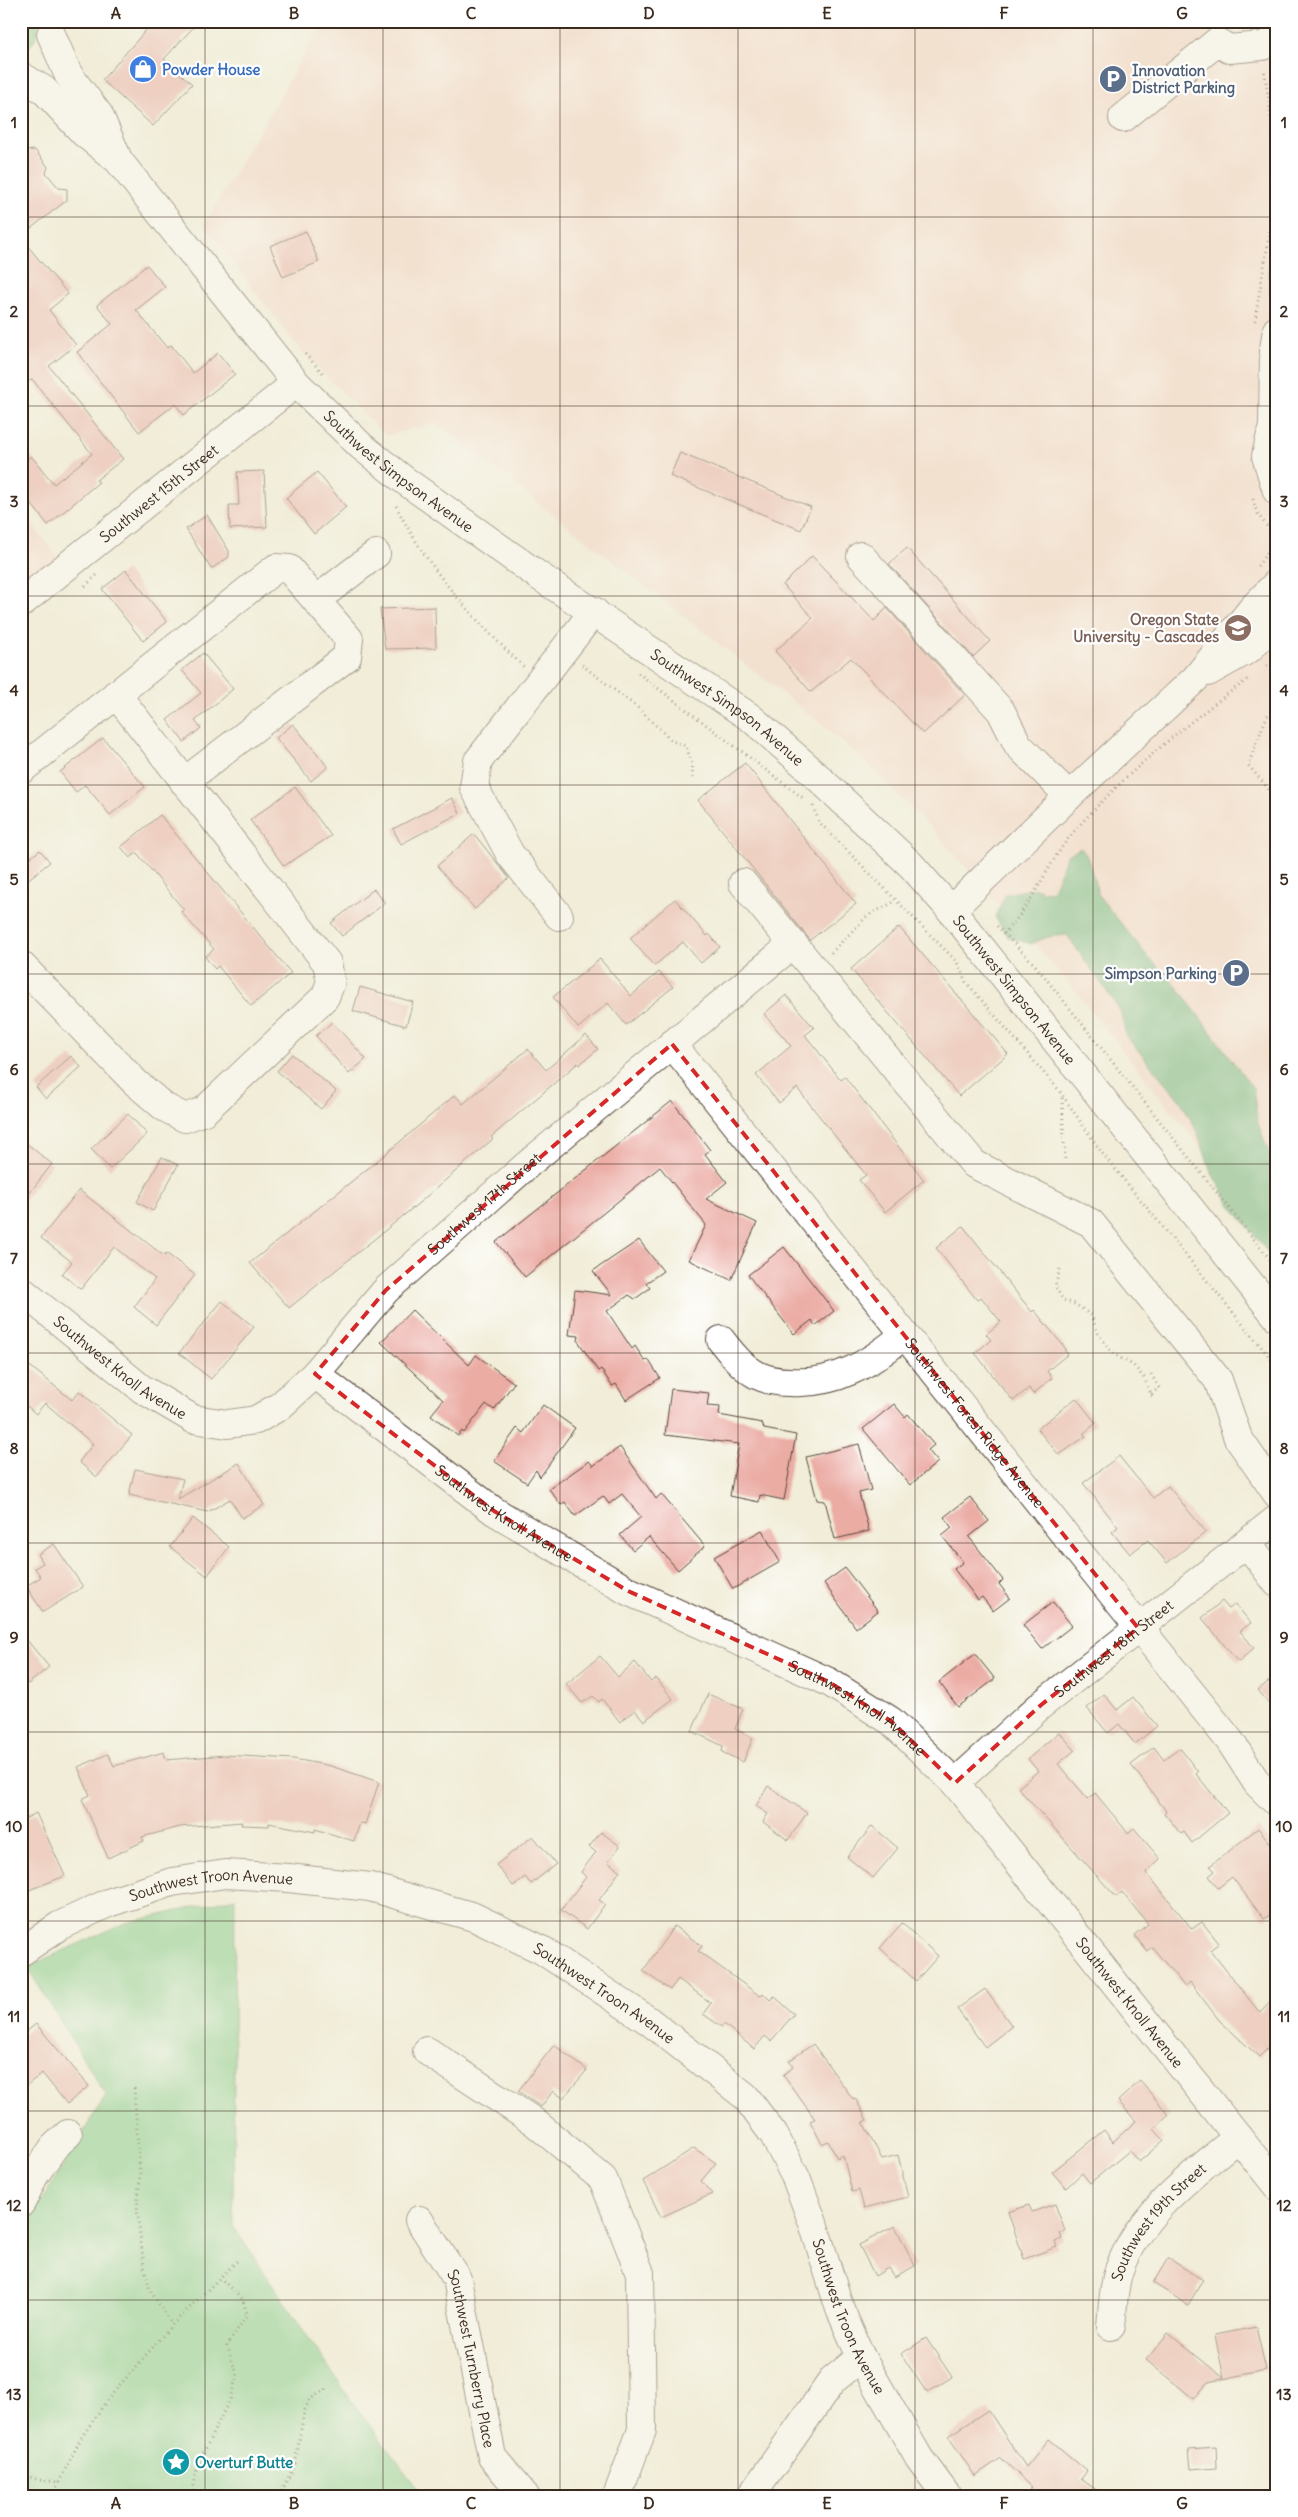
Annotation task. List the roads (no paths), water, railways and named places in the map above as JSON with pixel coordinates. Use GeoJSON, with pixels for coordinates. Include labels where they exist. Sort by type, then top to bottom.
{"type":"FeatureCollection","features":[{"type":"Feature","properties":{"kind":"street"},"geometry":{"type":"LineString","coordinates":[[21,69],[34,62],[43,53],[51,25]]}},
{"type":"Feature","properties":{"kind":"street","name":"Southwest Simpson Avenue"},"geometry":{"type":"LineString","coordinates":[[51,25],[68,74],[98,115],[118,160]]}},
{"type":"Feature","properties":{"kind":"street"},"geometry":{"type":"LineString","coordinates":[[1123,118],[1217,42],[1229,49],[1269,43]]}},
{"type":"Feature","properties":{"kind":"street","name":"Southwest Simpson Avenue"},"geometry":{"type":"LineString","coordinates":[[21,76],[44,90],[84,133],[118,160],[296,383],[361,446],[404,480],[539,576],[594,611],[751,718],[890,845],[951,910],[1277,1317]]}},
{"type":"Feature","properties":{"kind":"street"},"geometry":{"type":"LineString","coordinates":[[1265,330],[1274,349],[1275,430],[1266,456],[1265,494]]}},
{"type":"Feature","properties":{"kind":"street","name":"Southwest 15th Street"},"geometry":{"type":"LineString","coordinates":[[21,603],[296,383]]}},
{"type":"Feature","properties":{"kind":"street"},"geometry":{"type":"LineString","coordinates":[[316,600],[376,554]]}},
{"type":"Feature","properties":{"kind":"street"},"geometry":{"type":"LineString","coordinates":[[861,556],[1001,711],[1018,745],[1069,796]]}},
{"type":"Feature","properties":{"kind":"street"},"geometry":{"type":"LineString","coordinates":[[21,770],[276,568],[289,569],[349,639],[347,657],[184,782]]}},
{"type":"Feature","properties":{"kind":"street"},"geometry":{"type":"LineString","coordinates":[[951,910],[1069,796],[1195,679],[1252,609],[1266,576]]}},
{"type":"Feature","properties":{"kind":"street"},"geometry":{"type":"LineString","coordinates":[[559,916],[510,854],[474,787],[478,761],[594,611]]}},
{"type":"Feature","properties":{"kind":"street"},"geometry":{"type":"LineString","coordinates":[[1195,679],[1249,649],[1277,620]]}},
{"type":"Feature","properties":{"kind":"street"},"geometry":{"type":"LineString","coordinates":[[21,965],[135,1082],[164,1107],[184,1118],[204,1111],[325,997],[331,982],[327,963],[116,694]]}},
{"type":"Feature","properties":{"kind":"street"},"geometry":{"type":"LineString","coordinates":[[743,883],[974,1164],[1091,1222],[1218,1380],[1238,1438],[1277,1494]]}},
{"type":"Feature","properties":{"kind":"street","name":"Southwest 17th Street"},"geometry":{"type":"LineString","coordinates":[[228,1424],[256,1420],[280,1406],[315,1374],[386,1290],[528,1165],[793,944]]}},
{"type":"Feature","properties":{"kind":"street","name":"Southwest Forest Ridge Avenue"},"geometry":{"type":"LineString","coordinates":[[672,1044],[1230,1741],[1257,1783],[1277,1803]]}},
{"type":"Feature","properties":{"kind":"street","name":"Southwest Knoll Avenue"},"geometry":{"type":"LineString","coordinates":[[21,1290],[142,1389],[193,1419],[228,1424]]}},
{"type":"Feature","properties":{"kind":"street"},"geometry":{"type":"LineString","coordinates":[[721,1340],[739,1361],[758,1376],[783,1382],[803,1382],[831,1378],[852,1371],[876,1357],[904,1335]]}},
{"type":"Feature","properties":{"kind":"street","name":"Southwest Knoll Avenue"},"geometry":{"type":"LineString","coordinates":[[315,1374],[494,1511],[628,1591],[829,1682],[891,1721],[955,1783],[1277,2186]]}},
{"type":"Feature","properties":{"kind":"street","name":"Southwest 18th Street"},"geometry":{"type":"LineString","coordinates":[[955,1783],[1041,1705],[1277,1519]]}},
{"type":"Feature","properties":{"kind":"street"},"geometry":{"type":"LineString","coordinates":[[1247,1543],[1277,1583]]}},
{"type":"Feature","properties":{"kind":"street","name":"Southwest Troon Avenue"},"geometry":{"type":"LineString","coordinates":[[21,1952],[59,1926],[108,1903],[172,1882],[226,1874],[288,1878],[370,1887],[474,1917],[542,1950],[649,2021],[745,2096],[774,2135],[796,2178],[813,2223],[840,2309],[861,2356],[919,2458],[947,2496]]}},
{"type":"Feature","properties":{"kind":"street"},"geometry":{"type":"LineString","coordinates":[[426,2051],[533,2120],[603,2179],[640,2273],[642,2430],[617,2496]]}},
{"type":"Feature","properties":{"kind":"street"},"geometry":{"type":"LineString","coordinates":[[21,2203],[34,2176],[54,2147],[68,2134]]}},
{"type":"Feature","properties":{"kind":"street","name":"Southwest 19th Street"},"geometry":{"type":"LineString","coordinates":[[1111,2326],[1119,2270],[1138,2231],[1180,2186],[1238,2138]]}},
{"type":"Feature","properties":{"kind":"street","name":"Southwest Turnberry Place"},"geometry":{"type":"LineString","coordinates":[[419,2220],[457,2278],[492,2457],[525,2496]]}},
{"type":"Feature","properties":{"kind":"street"},"geometry":{"type":"LineString","coordinates":[[751,2496],[832,2381],[861,2356]]}},
{"type":"Feature","properties":{"kind":"place","name":"Powder House"},"geometry":{"type":"Point","coordinates":[143,69]}},
{"type":"Feature","properties":{"kind":"place","name":"Innovation District Parking"},"geometry":{"type":"Point","coordinates":[1113,79]}},
{"type":"Feature","properties":{"kind":"place","name":"Oregon State University - Cascades"},"geometry":{"type":"Point","coordinates":[1238,628]}},
{"type":"Feature","properties":{"kind":"place","name":"Simpson Parking"},"geometry":{"type":"Point","coordinates":[1236,973]}},
{"type":"Feature","properties":{"kind":"place","name":"Overturf Butte"},"geometry":{"type":"Point","coordinates":[176,2462]}}]}
